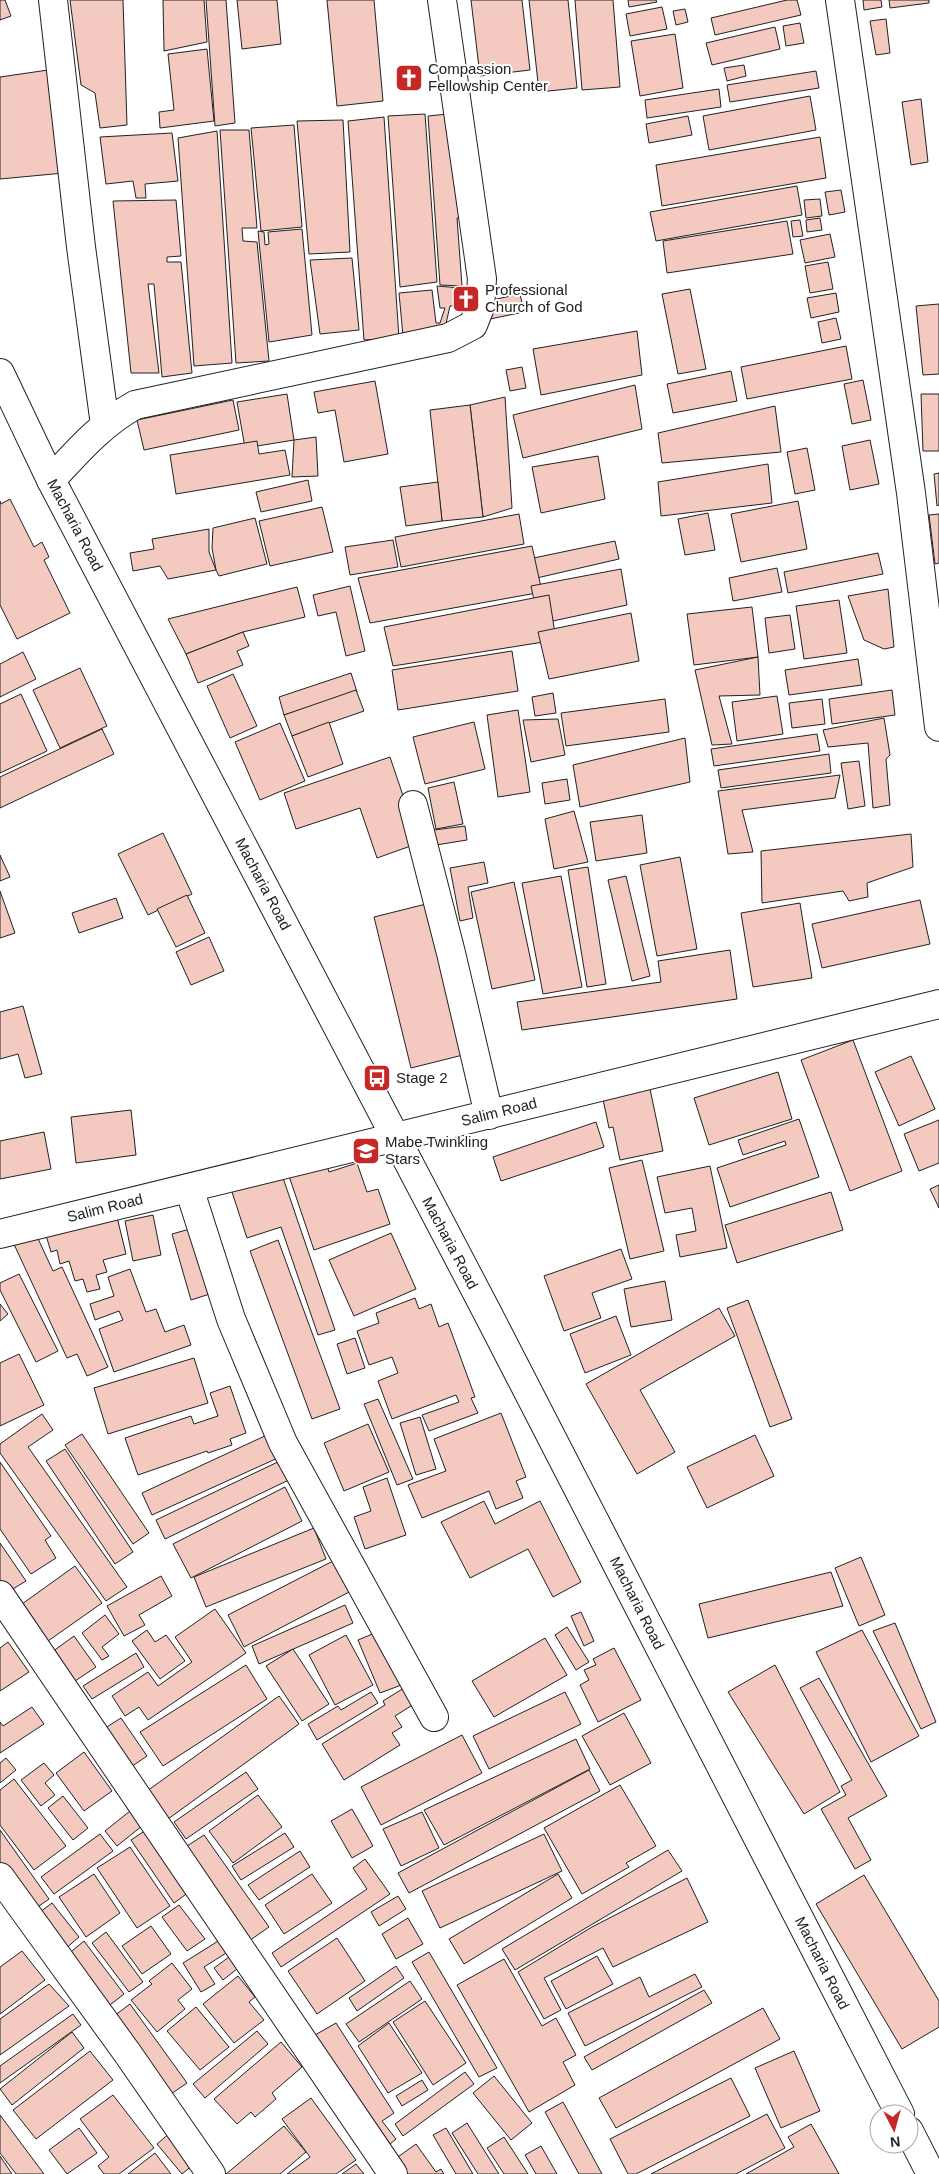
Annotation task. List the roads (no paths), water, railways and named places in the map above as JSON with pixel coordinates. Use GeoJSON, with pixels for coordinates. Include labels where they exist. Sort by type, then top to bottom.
{"type":"FeatureCollection","features":[{"type":"Feature","properties":{"kind":"street"},"geometry":{"type":"LineString","coordinates":[[53,0],[81,247],[105,425]]}},
{"type":"Feature","properties":{"kind":"street"},"geometry":{"type":"LineString","coordinates":[[51,480],[105,425],[135,405],[448,338],[473,325],[480,307],[482,279],[442,0]]}},
{"type":"Feature","properties":{"kind":"street"},"geometry":{"type":"LineString","coordinates":[[840,0],[911,493],[939,727]]}},
{"type":"Feature","properties":{"kind":"street","name":"Macharia Road"},"geometry":{"type":"LineString","coordinates":[[0,373],[51,480],[395,1138],[895,2104]]}},
{"type":"Feature","properties":{"kind":"street"},"geometry":{"type":"LineString","coordinates":[[413,805],[451,953],[489,1115]]}},
{"type":"Feature","properties":{"kind":"street","name":"Salim Road"},"geometry":{"type":"LineString","coordinates":[[0,1234],[939,1004]]}},
{"type":"Feature","properties":{"kind":"street"},"geometry":{"type":"LineString","coordinates":[[188,1188],[231,1318],[283,1443],[434,1717]]}},
{"type":"Feature","properties":{"kind":"street"},"geometry":{"type":"LineString","coordinates":[[0,1595],[393,2174]]}},
{"type":"Feature","properties":{"kind":"street"},"geometry":{"type":"LineString","coordinates":[[0,1877],[128,2054],[211,2174]]}},
{"type":"Feature","properties":{"kind":"street"},"geometry":{"type":"LineString","coordinates":[[919,2151],[931,2174]]}},
{"type":"Feature","properties":{"kind":"place","name":"Compassion Fellowship Center"},"geometry":{"type":"Point","coordinates":[409,78]}},
{"type":"Feature","properties":{"kind":"place","name":"Professional Church of God"},"geometry":{"type":"Point","coordinates":[466,299]}},
{"type":"Feature","properties":{"kind":"place","name":"Stage 2"},"geometry":{"type":"Point","coordinates":[377,1078]}},
{"type":"Feature","properties":{"kind":"place","name":"Mabe Twinkling Stars"},"geometry":{"type":"Point","coordinates":[366,1151]}}]}
